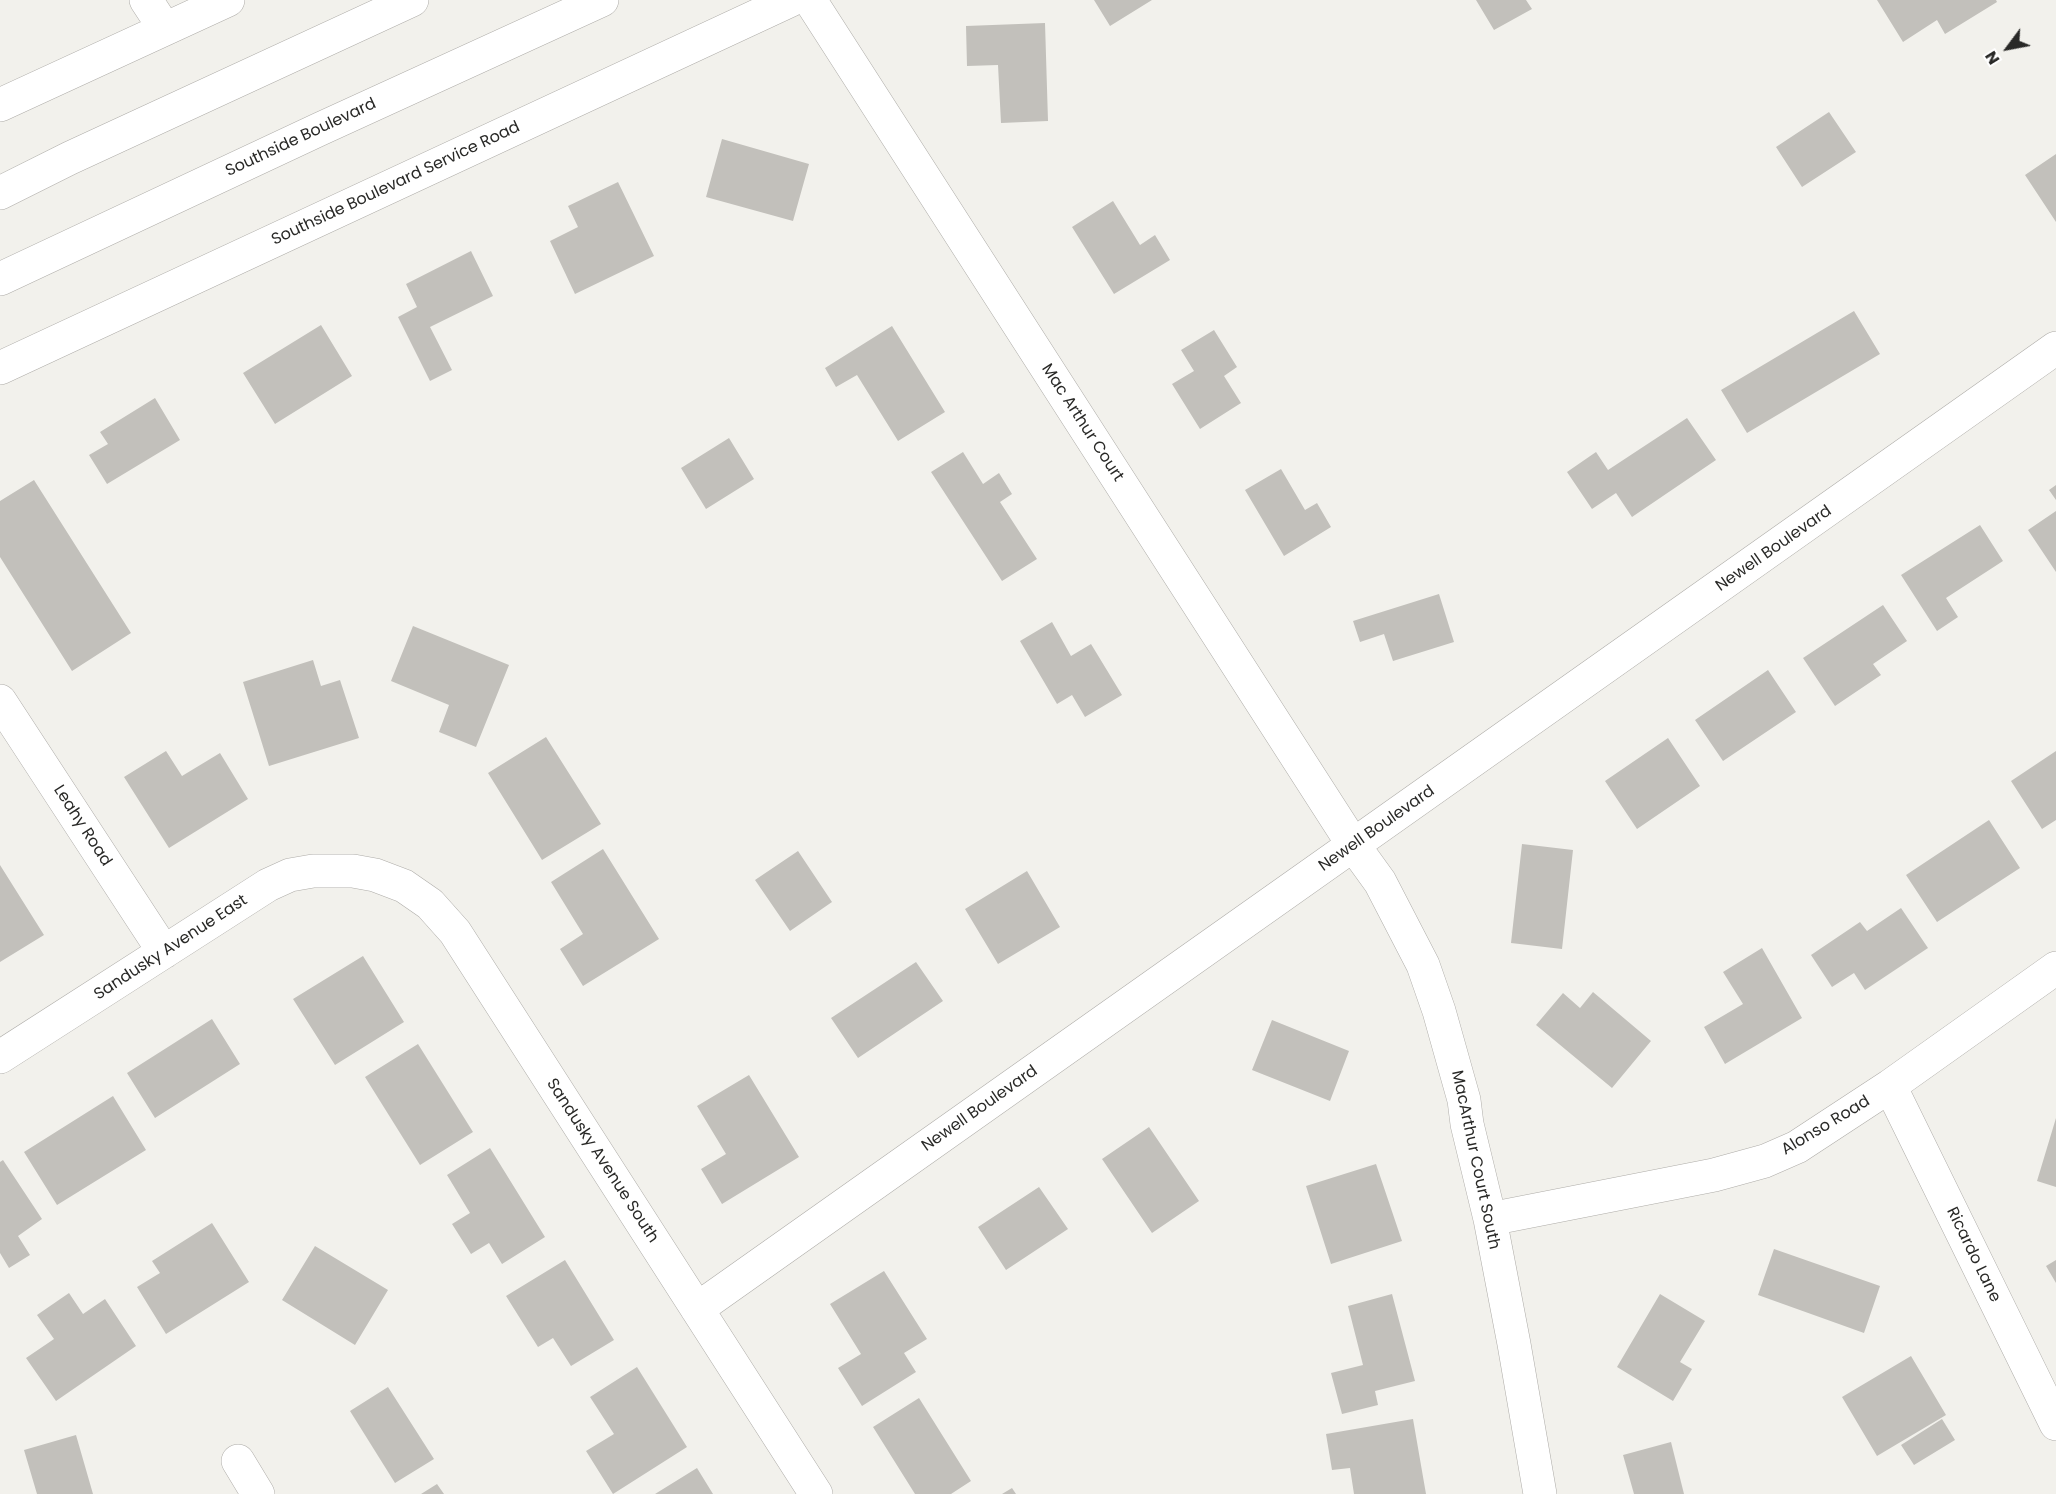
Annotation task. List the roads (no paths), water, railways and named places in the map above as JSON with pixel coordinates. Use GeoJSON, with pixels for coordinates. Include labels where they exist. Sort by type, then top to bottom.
{"type":"FeatureCollection","features":[{"type":"Feature","properties":{"kind":"main road"},"geometry":{"type":"LineString","coordinates":[[146,0],[165,29]]}},
{"type":"Feature","properties":{"kind":"main road"},"geometry":{"type":"LineString","coordinates":[[0,105],[228,0]]}},
{"type":"Feature","properties":{"kind":"main road"},"geometry":{"type":"LineString","coordinates":[[0,193],[70,158],[412,0]]}},
{"type":"Feature","properties":{"kind":"main road","name":"Southside Boulevard"},"geometry":{"type":"LineString","coordinates":[[0,279],[602,0]]}},
{"type":"Feature","properties":{"kind":"main road","name":"Southside Boulevard Service Road"},"geometry":{"type":"LineString","coordinates":[[0,368],[792,0]]}},
{"type":"Feature","properties":{"kind":"main road","name":"Mac Arthur Court"},"geometry":{"type":"LineString","coordinates":[[810,0],[1354,846]]}},
{"type":"Feature","properties":{"kind":"main road","name":"Newell Boulevard"},"geometry":{"type":"LineString","coordinates":[[697,1309],[2056,348]]}},
{"type":"Feature","properties":{"kind":"main road","name":"Leahy Road"},"geometry":{"type":"LineString","coordinates":[[0,701],[164,952]]}},
{"type":"Feature","properties":{"kind":"main road","name":"MacArthur Court South"},"geometry":{"type":"LineString","coordinates":[[1354,846],[1380,882],[1423,965],[1439,1011],[1464,1100],[1467,1124],[1490,1219],[1540,1494]]}},
{"type":"Feature","properties":{"kind":"main road","name":"Sandusky Avenue East"},"geometry":{"type":"LineString","coordinates":[[0,1057],[268,885],[290,875],[313,871],[353,871]]}},
{"type":"Feature","properties":{"kind":"main road","name":"Sandusky Avenue South"},"geometry":{"type":"LineString","coordinates":[[353,871],[375,875],[404,886],[430,904],[455,932],[816,1494]]}},
{"type":"Feature","properties":{"kind":"main road","name":"Alonso Road"},"geometry":{"type":"LineString","coordinates":[[1490,1219],[1714,1175],[1765,1161],[1797,1147],[1890,1086],[2056,968]]}},
{"type":"Feature","properties":{"kind":"main road","name":"Ricardo Lane"},"geometry":{"type":"LineString","coordinates":[[1890,1086],[2056,1424]]}},
{"type":"Feature","properties":{"kind":"main road"},"geometry":{"type":"LineString","coordinates":[[237,1461],[258,1494]]}}]}
